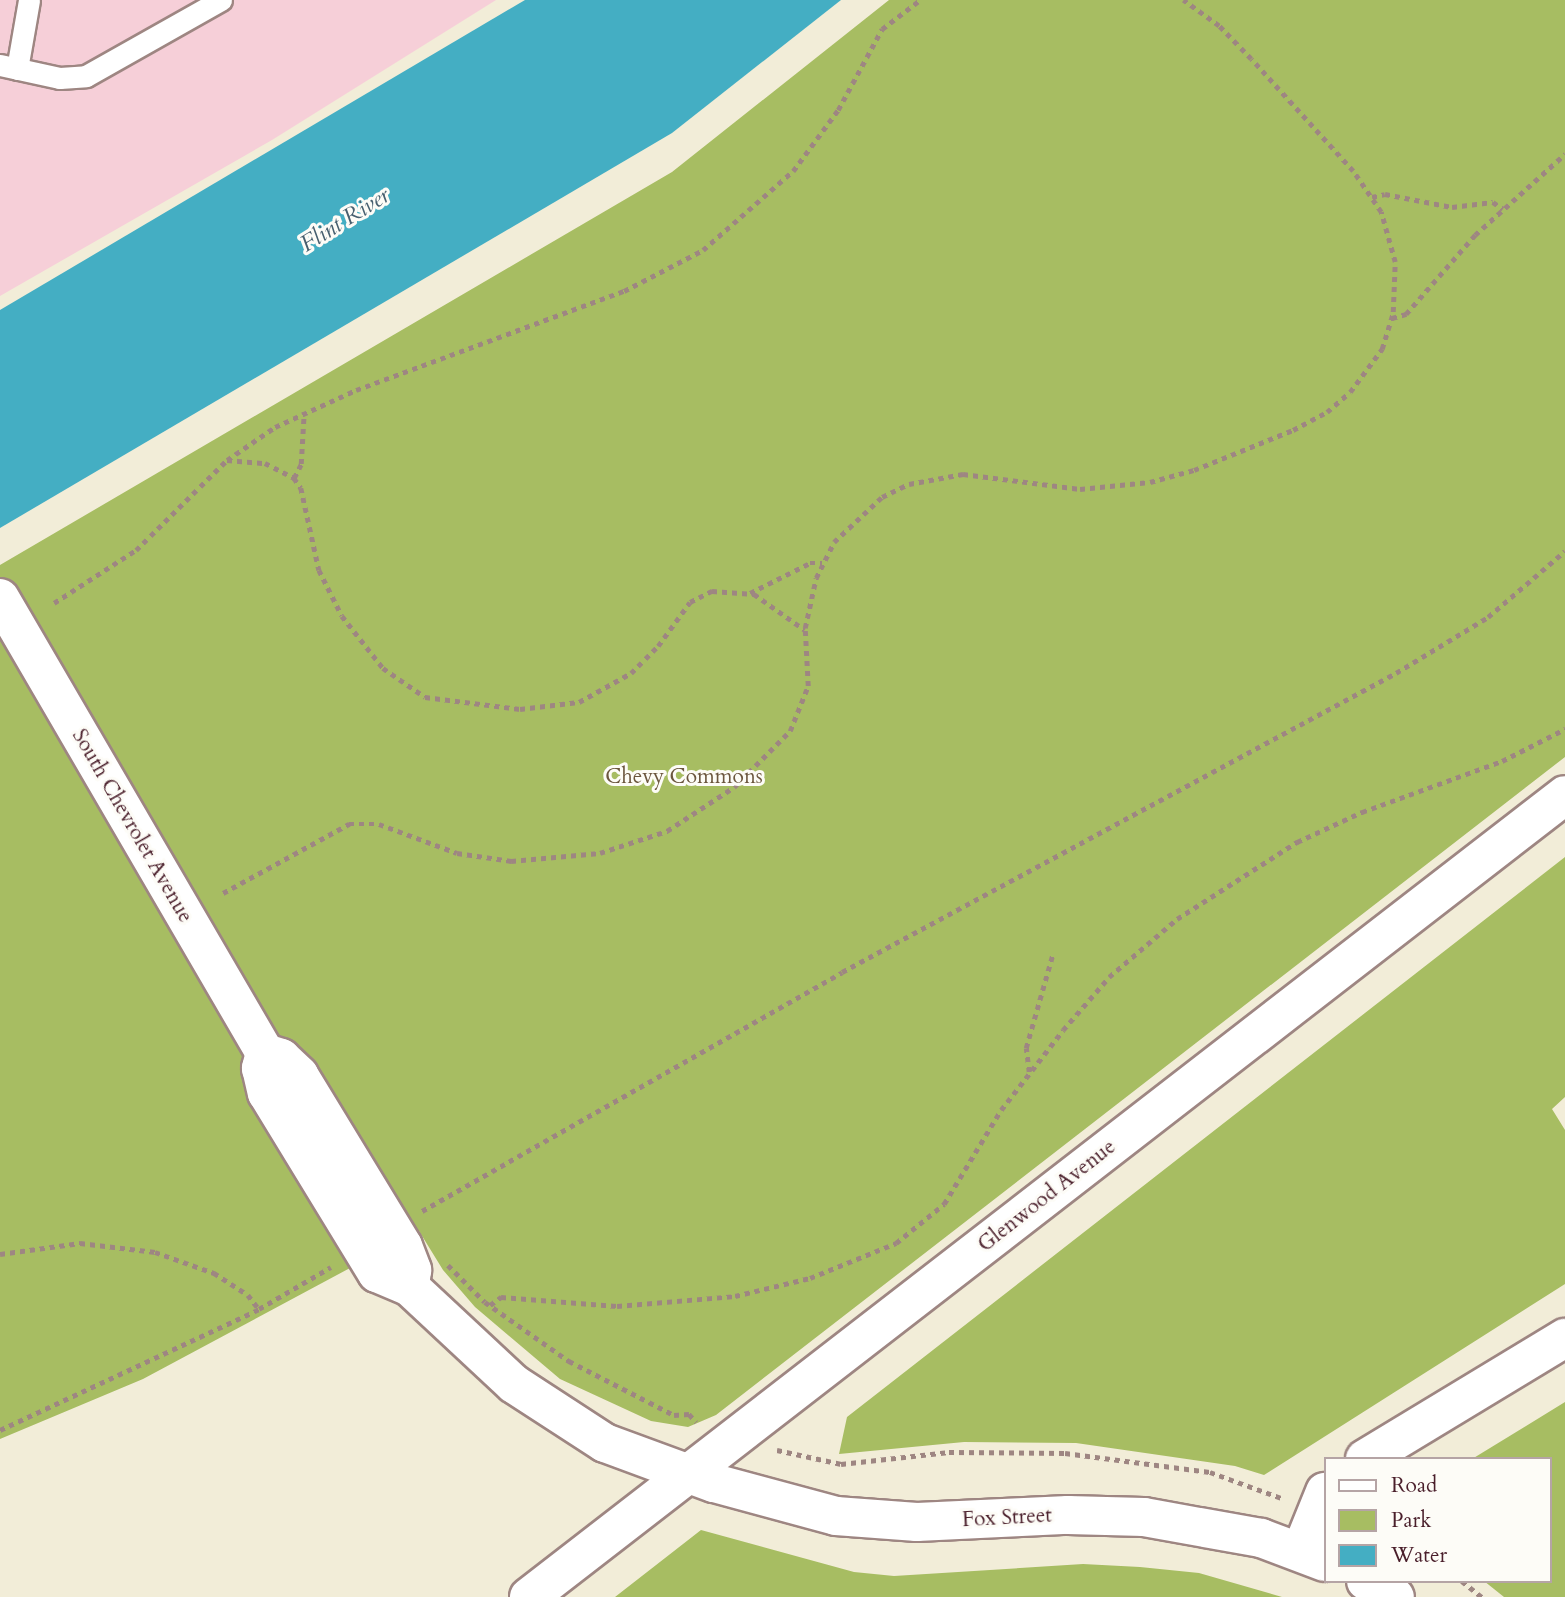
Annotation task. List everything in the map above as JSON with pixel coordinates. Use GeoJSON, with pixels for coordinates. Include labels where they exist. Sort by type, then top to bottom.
{"type":"FeatureCollection","features":[{"type":"Feature","properties":{"kind":"street","name":"South Chevrolet Avenue"},"geometry":{"type":"LineString","coordinates":[[0,598],[265,1053],[281,1058],[299,1075],[403,1246],[412,1270],[410,1287],[468,1345],[548,1410],[605,1443],[688,1474]]}},
{"type":"Feature","properties":{"kind":"street","name":"Glenwood Avenue"},"geometry":{"type":"LineString","coordinates":[[529,1597],[1565,795]]}},
{"type":"Feature","properties":{"kind":"street"},"geometry":{"type":"LineString","coordinates":[[1368,1457],[1565,1338]]}},
{"type":"Feature","properties":{"kind":"street","name":"Fox Street"},"geometry":{"type":"LineString","coordinates":[[688,1474],[782,1504],[856,1518],[918,1522],[1116,1514],[1218,1528],[1313,1557]]}},
{"type":"Feature","properties":{"kind":"street"},"geometry":{"type":"LineString","coordinates":[[1313,1557],[1324,1497]]}},
{"type":"Feature","properties":{"kind":"street"},"geometry":{"type":"LineString","coordinates":[[1370,1583],[1395,1597]]}},
{"type":"Feature","properties":{"kind":"lane"},"geometry":{"type":"LineString","coordinates":[[29,0],[8,67],[74,79],[97,73],[221,0]]}},
{"type":"Feature","properties":{"kind":"path"},"geometry":{"type":"LineString","coordinates":[[54,603],[136,550],[228,460],[304,412],[624,292],[703,250],[793,171],[838,110],[882,29],[920,0]]}},
{"type":"Feature","properties":{"kind":"path"},"geometry":{"type":"LineString","coordinates":[[223,893],[330,830],[349,824],[379,824],[448,851],[511,861],[600,853],[667,831],[725,794],[781,744],[800,711],[808,686],[805,630],[822,563],[834,542],[870,506],[892,491],[929,478],[976,474],[1062,488],[1123,487],[1194,470],[1293,430],[1326,412],[1361,382],[1382,349],[1392,318],[1395,262],[1387,226],[1372,197],[1230,36],[1183,0]]}},
{"type":"Feature","properties":{"kind":"path"},"geometry":{"type":"LineString","coordinates":[[1392,318],[1406,314],[1503,209],[1565,154]]}},
{"type":"Feature","properties":{"kind":"path"},"geometry":{"type":"LineString","coordinates":[[1372,197],[1385,194],[1452,207],[1493,202],[1503,209]]}},
{"type":"Feature","properties":{"kind":"path"},"geometry":{"type":"LineString","coordinates":[[294,478],[301,464],[304,412]]}},
{"type":"Feature","properties":{"kind":"path"},"geometry":{"type":"LineString","coordinates":[[228,460],[265,463],[294,478],[301,488],[319,570],[342,617],[383,668],[425,697],[520,709],[579,702],[631,673],[695,598],[721,590],[750,593],[771,602],[805,630]]}},
{"type":"Feature","properties":{"kind":"path"},"geometry":{"type":"LineString","coordinates":[[414,1216],[864,960],[1396,673],[1488,617],[1565,551]]}},
{"type":"Feature","properties":{"kind":"path"},"geometry":{"type":"LineString","coordinates":[[750,593],[756,586],[810,563],[822,563]]}},
{"type":"Feature","properties":{"kind":"path"},"geometry":{"type":"LineString","coordinates":[[490,1305],[501,1297],[617,1306],[735,1296],[810,1278],[884,1250],[914,1233],[944,1204],[1029,1072],[1110,977],[1219,889],[1343,820],[1477,771],[1565,729]]}},
{"type":"Feature","properties":{"kind":"path"},"geometry":{"type":"LineString","coordinates":[[1029,1072],[1026,1048],[1053,953]]}},
{"type":"Feature","properties":{"kind":"path"},"geometry":{"type":"LineString","coordinates":[[0,1254],[80,1243],[155,1252],[214,1273],[248,1295],[259,1309]]}},
{"type":"Feature","properties":{"kind":"path"},"geometry":{"type":"LineString","coordinates":[[440,1256],[490,1305],[569,1361],[674,1415],[689,1414],[699,1426]]}},
{"type":"Feature","properties":{"kind":"path"},"geometry":{"type":"LineString","coordinates":[[0,1430],[259,1309],[338,1262]]}},
{"type":"Feature","properties":{"kind":"path"},"geometry":{"type":"LineString","coordinates":[[813,1461],[851,1464],[949,1452],[1057,1452],[1210,1472],[1275,1495]]}},
{"type":"Feature","properties":{"kind":"path"},"geometry":{"type":"LineString","coordinates":[[1464,1583],[1482,1597]]}},
{"type":"Feature","properties":{"kind":"shaded area"},"geometry":{"type":"Polygon","coordinates":[[[0,0],[496,0],[272,140],[0,296],[0,0]]]}},
{"type":"Feature","properties":{"kind":"green space","name":"Chevy Commons"},"geometry":{"type":"Polygon","coordinates":[[[889,0],[1565,0],[1565,757],[716,1415],[688,1427],[651,1421],[560,1379],[475,1307],[443,1270],[419,1231],[143,1379],[0,1439],[0,565],[672,172],[889,0]]]}},
{"type":"Feature","properties":{"kind":"green space"},"geometry":{"type":"Polygon","coordinates":[[[1565,857],[1565,1097],[1552,1109],[1565,1130],[1565,1284],[1264,1475],[1235,1466],[1076,1443],[964,1442],[839,1454],[847,1417],[1565,857]]]}},
{"type":"Feature","properties":{"kind":"green space"},"geometry":{"type":"Polygon","coordinates":[[[1565,1402],[1565,1597],[1504,1597],[1486,1583],[1551,1583],[1551,1457],[1475,1457],[1565,1402]]]}},
{"type":"Feature","properties":{"kind":"green space"},"geometry":{"type":"Polygon","coordinates":[[[701,1530],[854,1572],[894,1576],[1083,1564],[1140,1567],[1199,1573],[1282,1597],[615,1597],[701,1530]]]}},
{"type":"Feature","properties":{"kind":"water","name":"Flint River"},"geometry":{"type":"Polygon","coordinates":[[[525,0],[841,0],[672,133],[0,528],[0,310],[525,0]]]}}]}
